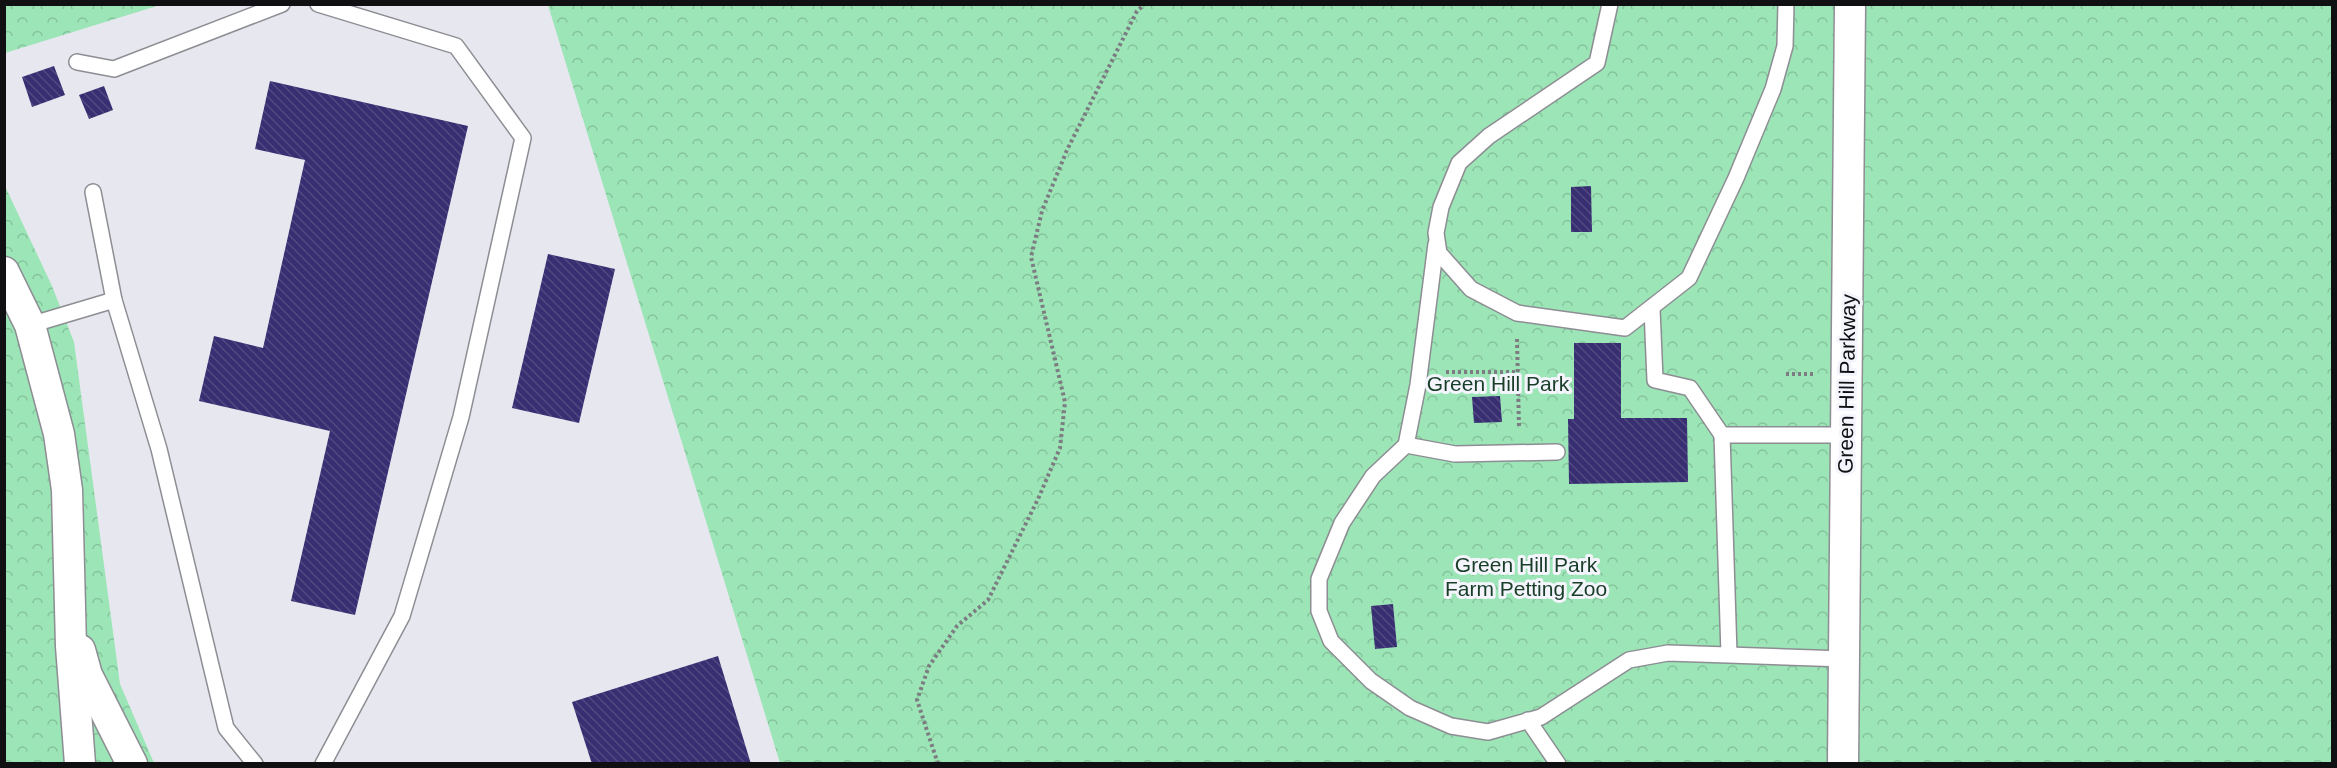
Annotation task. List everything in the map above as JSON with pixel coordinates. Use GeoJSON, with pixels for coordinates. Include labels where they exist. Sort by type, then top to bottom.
{"type":"FeatureCollection","features":[{"type":"Feature","properties":{"kind":"street","name":"Green Hill Parkway"},"geometry":{"type":"LineString","coordinates":[[1843,764],[1850,4]]}},
{"type":"Feature","properties":{"kind":"street"},"geometry":{"type":"LineString","coordinates":[[4,272],[30,325],[53,406],[67,490],[80,764]]}},
{"type":"Feature","properties":{"kind":"street"},"geometry":{"type":"LineString","coordinates":[[70,591],[77,638],[87,675],[132,764]]}},
{"type":"Feature","properties":{"kind":"lane"},"geometry":{"type":"LineString","coordinates":[[77,62],[114,69],[282,4]]}},
{"type":"Feature","properties":{"kind":"lane"},"geometry":{"type":"LineString","coordinates":[[318,4],[456,46],[523,138],[461,417],[402,616],[323,764]]}},
{"type":"Feature","properties":{"kind":"lane"},"geometry":{"type":"LineString","coordinates":[[1610,4],[1597,63],[1489,136],[1459,163],[1441,207],[1419,372],[1406,445],[1373,476],[1342,523],[1319,579],[1319,611],[1331,642],[1371,681],[1410,708],[1451,726],[1488,732],[1541,717],[1629,660],[1668,653],[1844,659]]}},
{"type":"Feature","properties":{"kind":"lane"},"geometry":{"type":"LineString","coordinates":[[1437,235],[1439,254],[1471,289],[1517,313],[1625,328],[1689,279],[1736,178],[1773,89],[1785,46],[1786,4]]}},
{"type":"Feature","properties":{"kind":"lane"},"geometry":{"type":"LineString","coordinates":[[93,192],[114,300],[159,449],[226,728],[255,764]]}},
{"type":"Feature","properties":{"kind":"lane"},"geometry":{"type":"LineString","coordinates":[[30,325],[114,300]]}},
{"type":"Feature","properties":{"kind":"lane"},"geometry":{"type":"LineString","coordinates":[[1652,309],[1655,380],[1690,388],[1722,435],[1729,654]]}},
{"type":"Feature","properties":{"kind":"lane"},"geometry":{"type":"LineString","coordinates":[[1722,435],[1847,435]]}},
{"type":"Feature","properties":{"kind":"lane"},"geometry":{"type":"LineString","coordinates":[[1406,445],[1455,454],[1557,452]]}},
{"type":"Feature","properties":{"kind":"lane"},"geometry":{"type":"LineString","coordinates":[[1528,720],[1558,764]]}},
{"type":"Feature","properties":{"kind":"path"},"geometry":{"type":"LineString","coordinates":[[938,764],[917,700],[929,666],[957,626],[987,600],[1014,550],[1060,448],[1065,402],[1031,257],[1042,211],[1067,150],[1137,11],[1145,4]]}},
{"type":"Feature","properties":{"kind":"path"},"geometry":{"type":"LineString","coordinates":[[1517,313],[1519,452]]}},
{"type":"Feature","properties":{"kind":"path"},"geometry":{"type":"LineString","coordinates":[[1419,372],[1518,372]]}},
{"type":"Feature","properties":{"kind":"green space"},"geometry":{"type":"Polygon","coordinates":[[[5,4],[160,4],[160,5],[5,53],[5,4]]]}},
{"type":"Feature","properties":{"kind":"green space","name":"Green Hill Park"},"geometry":{"type":"Polygon","coordinates":[[[548,5],[2332,5],[2332,763],[780,763],[548,5]]]}},
{"type":"Feature","properties":{"kind":"green space"},"geometry":{"type":"Polygon","coordinates":[[[4,184],[52,286],[74,342],[120,684],[154,763],[5,763],[4,184]]]}},
{"type":"Feature","properties":{"kind":"building"},"geometry":{"type":"Polygon","coordinates":[[[54,66],[65,95],[32,107],[22,77],[54,66]]]}},
{"type":"Feature","properties":{"kind":"building"},"geometry":{"type":"Polygon","coordinates":[[[270,81],[468,126],[355,615],[291,601],[330,431],[199,401],[214,336],[263,348],[305,160],[255,149],[270,81]]]}},
{"type":"Feature","properties":{"kind":"building"},"geometry":{"type":"Polygon","coordinates":[[[104,86],[113,110],[89,119],[79,95],[104,86]]]}},
{"type":"Feature","properties":{"kind":"building"},"geometry":{"type":"Polygon","coordinates":[[[1591,186],[1592,232],[1571,232],[1571,187],[1591,186]]]}},
{"type":"Feature","properties":{"kind":"building"},"geometry":{"type":"Polygon","coordinates":[[[548,254],[615,269],[579,423],[512,408],[548,254]]]}},
{"type":"Feature","properties":{"kind":"building"},"geometry":{"type":"Polygon","coordinates":[[[1574,343],[1621,343],[1621,418],[1687,418],[1688,482],[1569,484],[1568,419],[1574,419],[1574,343]]]}},
{"type":"Feature","properties":{"kind":"building"},"geometry":{"type":"Polygon","coordinates":[[[1500,396],[1502,422],[1474,423],[1472,397],[1500,396]]]}},
{"type":"Feature","properties":{"kind":"building"},"geometry":{"type":"Polygon","coordinates":[[[1393,604],[1397,647],[1375,649],[1371,606],[1393,604]]]}},
{"type":"Feature","properties":{"kind":"building"},"geometry":{"type":"Polygon","coordinates":[[[718,656],[751,764],[592,764],[572,702],[718,656]]]}},
{"type":"Feature","properties":{"kind":"park label","name":"Green Hill Park Farm Petting Zoo"},"geometry":{"type":"Point","coordinates":[1526,577]}}]}
